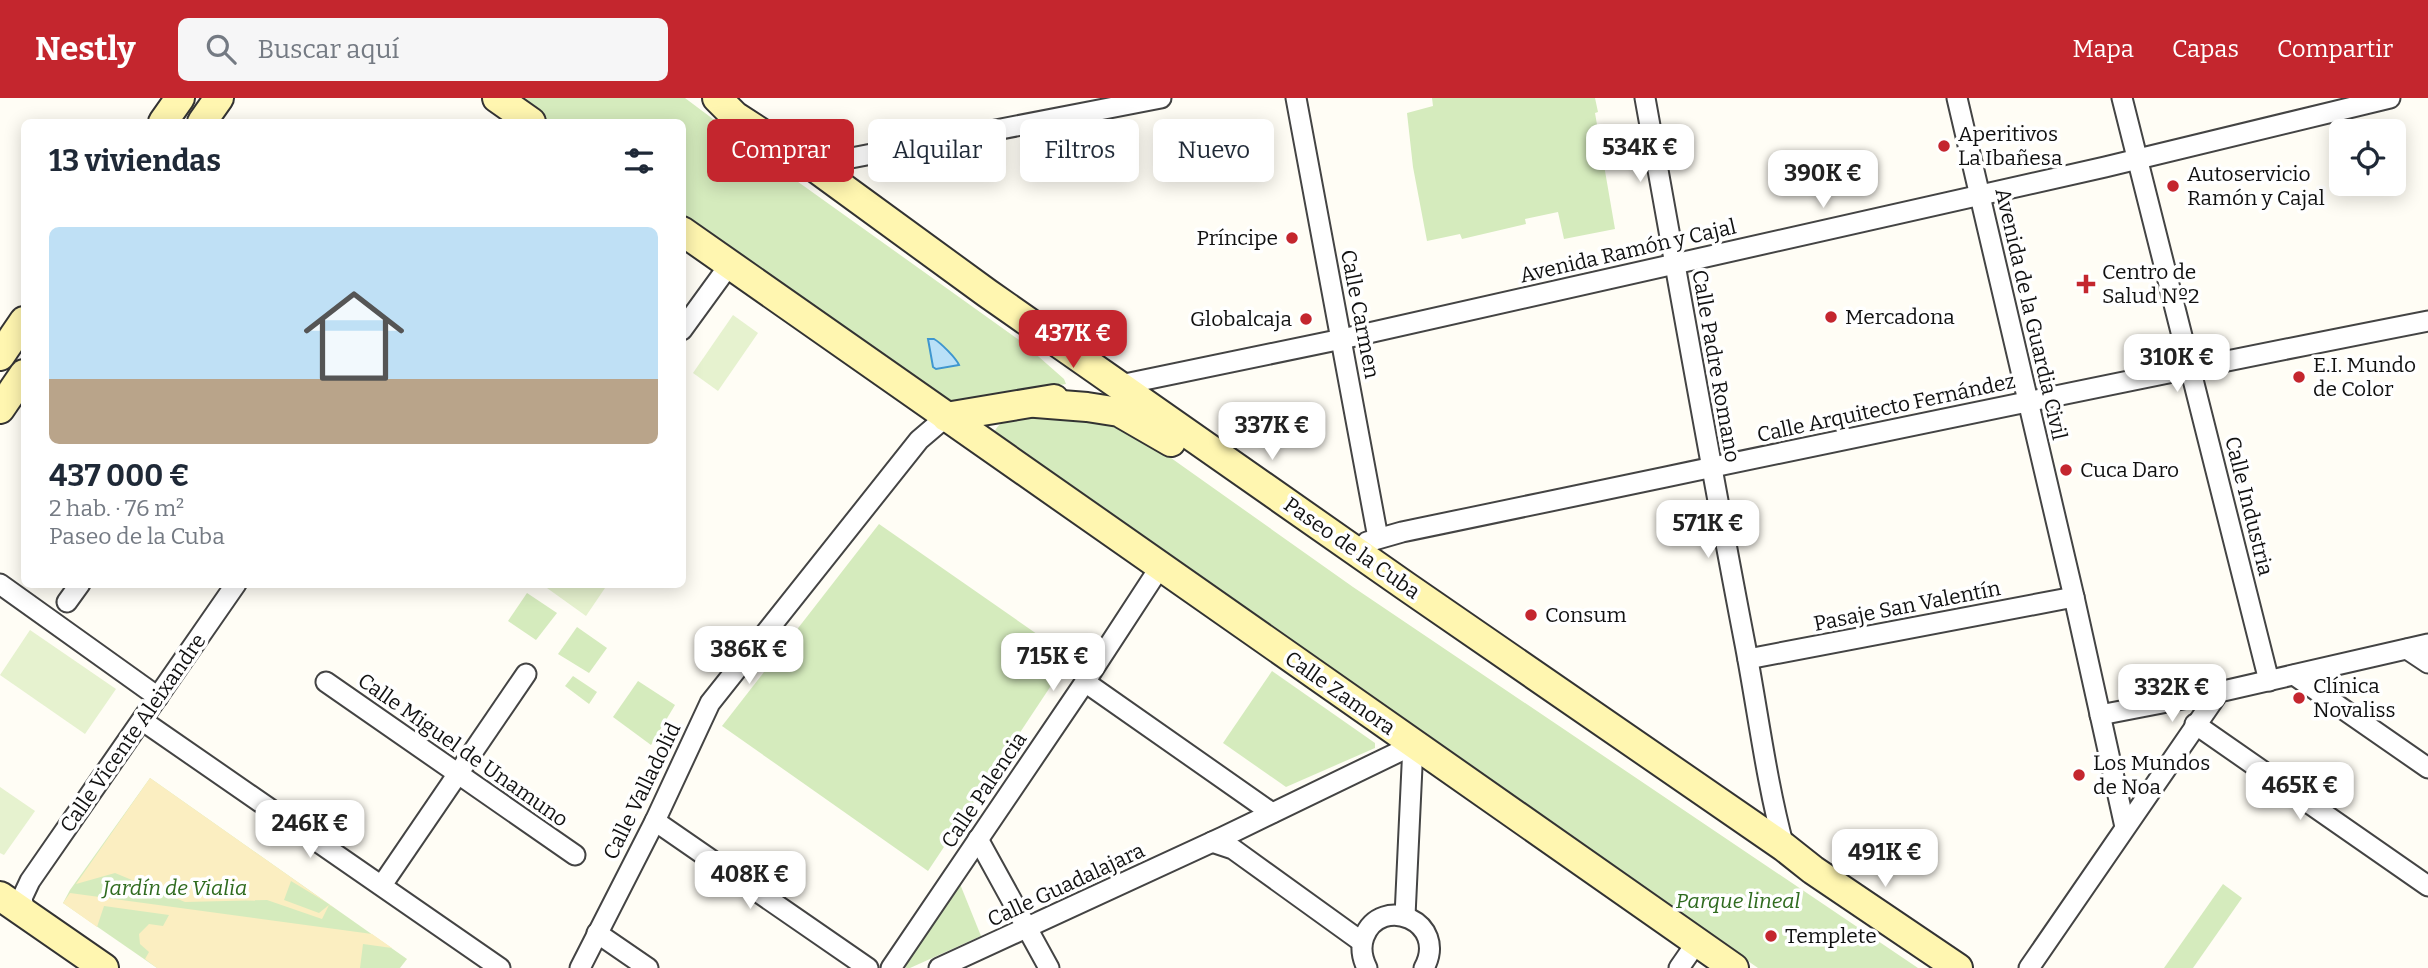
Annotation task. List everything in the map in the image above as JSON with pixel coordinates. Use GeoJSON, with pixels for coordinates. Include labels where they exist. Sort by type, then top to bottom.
{"type":"FeatureCollection","features":[{"type":"Feature","properties":{"kind":"main road"},"geometry":{"type":"LineString","coordinates":[[204,119],[219,98]]}},
{"type":"Feature","properties":{"kind":"main road"},"geometry":{"type":"LineString","coordinates":[[497,98],[527,119]]}},
{"type":"Feature","properties":{"kind":"main road","name":"Paseo de la Cuba"},"geometry":{"type":"LineString","coordinates":[[718,98],[740,119]]}},
{"type":"Feature","properties":{"kind":"main road","name":"Paseo de la Cuba"},"geometry":{"type":"LineString","coordinates":[[835,182],[1120,385],[1368,545],[1813,870],[1958,968]]}},
{"type":"Feature","properties":{"kind":"main road","name":"Calle Zamora"},"geometry":{"type":"LineString","coordinates":[[686,234],[1734,968]]}},
{"type":"Feature","properties":{"kind":"main road"},"geometry":{"type":"LineString","coordinates":[[0,356],[21,325]]}},
{"type":"Feature","properties":{"kind":"main road"},"geometry":{"type":"LineString","coordinates":[[0,409],[21,378]]}},
{"type":"Feature","properties":{"kind":"main road"},"geometry":{"type":"LineString","coordinates":[[946,417],[1036,403],[1120,385]]}},
{"type":"Feature","properties":{"kind":"main road"},"geometry":{"type":"LineString","coordinates":[[1036,403],[1119,412],[1172,443],[1323,548],[1368,545]]}},
{"type":"Feature","properties":{"kind":"main road"},"geometry":{"type":"LineString","coordinates":[[0,894],[104,968]]}},
{"type":"Feature","properties":{"kind":"street"},"geometry":{"type":"LineString","coordinates":[[854,157],[1161,98]]}},
{"type":"Feature","properties":{"kind":"street","name":"Calle Carmen"},"geometry":{"type":"LineString","coordinates":[[1296,98],[1342,339],[1368,545]]}},
{"type":"Feature","properties":{"kind":"street","name":"Calle Padre Romano"},"geometry":{"type":"LineString","coordinates":[[1645,98],[1711,470],[1775,814],[1784,847]]}},
{"type":"Feature","properties":{"kind":"street","name":"Avenida de la Guardia Civil"},"geometry":{"type":"LineString","coordinates":[[1956,98],[2074,597],[2125,827]]}},
{"type":"Feature","properties":{"kind":"street","name":"Calle Industria"},"geometry":{"type":"LineString","coordinates":[[2122,98],[2269,681]]}},
{"type":"Feature","properties":{"kind":"street","name":"Avenida Ramón y Cajal"},"geometry":{"type":"LineString","coordinates":[[1120,385],[1342,339],[1675,264],[2137,159],[2390,98]]}},
{"type":"Feature","properties":{"kind":"street"},"geometry":{"type":"LineString","coordinates":[[686,324],[730,264]]}},
{"type":"Feature","properties":{"kind":"street","name":"Calle Arquitecto Fernández"},"geometry":{"type":"LineString","coordinates":[[1368,545],[2028,401],[2428,321]]}},
{"type":"Feature","properties":{"kind":"street","name":"Calle Valladolid"},"geometry":{"type":"LineString","coordinates":[[580,968],[655,821],[710,703],[919,440],[946,417]]}},
{"type":"Feature","properties":{"kind":"street","name":"Calle Palencia"},"geometry":{"type":"LineString","coordinates":[[891,968],[1086,682],[1160,567]]}},
{"type":"Feature","properties":{"kind":"street"},"geometry":{"type":"LineString","coordinates":[[0,584],[158,697]]}},
{"type":"Feature","properties":{"kind":"street"},"geometry":{"type":"LineString","coordinates":[[68,602],[77,588]]}},
{"type":"Feature","properties":{"kind":"street","name":"Calle Vicente Aleixandre"},"geometry":{"type":"LineString","coordinates":[[25,914],[22,898],[30,881],[233,588]]}},
{"type":"Feature","properties":{"kind":"street","name":"Pasaje San Valentín"},"geometry":{"type":"LineString","coordinates":[[1748,659],[2074,597]]}},
{"type":"Feature","properties":{"kind":"street"},"geometry":{"type":"LineString","coordinates":[[2100,715],[2219,692],[2428,644]]}},
{"type":"Feature","properties":{"kind":"street"},"geometry":{"type":"LineString","coordinates":[[2407,649],[2428,663]]}},
{"type":"Feature","properties":{"kind":"street"},"geometry":{"type":"LineString","coordinates":[[382,885],[526,674]]}},
{"type":"Feature","properties":{"kind":"street"},"geometry":{"type":"LineString","coordinates":[[2294,675],[2428,768]]}},
{"type":"Feature","properties":{"kind":"street","name":"Calle Miguel de Unamuno"},"geometry":{"type":"LineString","coordinates":[[326,682],[575,855]]}},
{"type":"Feature","properties":{"kind":"street"},"geometry":{"type":"LineString","coordinates":[[1086,682],[1272,813]]}},
{"type":"Feature","properties":{"kind":"street"},"geometry":{"type":"LineString","coordinates":[[2029,968],[2219,692]]}},
{"type":"Feature","properties":{"kind":"street"},"geometry":{"type":"LineString","coordinates":[[143,721],[500,968]]}},
{"type":"Feature","properties":{"kind":"street"},"geometry":{"type":"LineString","coordinates":[[2196,724],[2428,886]]}},
{"type":"Feature","properties":{"kind":"street"},"geometry":{"type":"LineString","coordinates":[[1405,916],[1413,745]]}},
{"type":"Feature","properties":{"kind":"street","name":"Calle Guadalajara"},"geometry":{"type":"LineString","coordinates":[[939,968],[1028,929],[1413,745]]}},
{"type":"Feature","properties":{"kind":"street"},"geometry":{"type":"LineString","coordinates":[[655,821],[868,968]]}},
{"type":"Feature","properties":{"kind":"street"},"geometry":{"type":"LineString","coordinates":[[978,839],[1049,968]]}},
{"type":"Feature","properties":{"kind":"street"},"geometry":{"type":"LineString","coordinates":[[1212,842],[1233,849],[1362,942]]}},
{"type":"Feature","properties":{"kind":"street"},"geometry":{"type":"LineString","coordinates":[[0,894],[10,893],[30,881]]}},
{"type":"Feature","properties":{"kind":"street"},"geometry":{"type":"LineString","coordinates":[[1364,967],[1362,942],[1366,931],[1383,917],[1394,915],[1416,921],[1424,929],[1429,938],[1430,949],[1424,968]]}},
{"type":"Feature","properties":{"kind":"street"},"geometry":{"type":"LineString","coordinates":[[597,933],[648,968]]}},
{"type":"Feature","properties":{"kind":"street"},"geometry":{"type":"LineString","coordinates":[[1679,968],[1697,942]]}},
{"type":"Feature","properties":{"kind":"green space"},"geometry":{"type":"Polygon","coordinates":[[[510,98],[685,98],[713,119],[707,119],[707,182],[798,182],[1022,342],[1064,379],[1066,384],[960,401],[946,400],[686,223],[686,119],[540,119],[510,98]]]}},
{"type":"Feature","properties":{"kind":"green space"},"geometry":{"type":"Polygon","coordinates":[[[1432,98],[1595,98],[1598,112],[1595,113],[1615,229],[1564,239],[1558,212],[1525,219],[1526,224],[1462,239],[1460,234],[1427,241],[1413,167],[1407,113],[1433,106],[1432,98]]]}},
{"type":"Feature","properties":{"kind":"green space"},"geometry":{"type":"Polygon","coordinates":[[[733,315],[758,333],[718,391],[693,373],[733,315]]]}},
{"type":"Feature","properties":{"kind":"green space","name":"Parque lineal"},"geometry":{"type":"Polygon","coordinates":[[[1045,416],[1123,421],[1353,587],[1918,968],[1758,968],[994,433],[1003,422],[1009,420],[1045,416]]]}},
{"type":"Feature","properties":{"kind":"green space"},"geometry":{"type":"Polygon","coordinates":[[[879,524],[1070,657],[928,871],[722,726],[879,524]]]}},
{"type":"Feature","properties":{"kind":"green space"},"geometry":{"type":"Polygon","coordinates":[[[547,588],[605,588],[586,616],[547,588]]]}},
{"type":"Feature","properties":{"kind":"green space"},"geometry":{"type":"Polygon","coordinates":[[[527,593],[557,613],[536,640],[508,621],[527,593]]]}},
{"type":"Feature","properties":{"kind":"green space"},"geometry":{"type":"Polygon","coordinates":[[[577,627],[607,648],[589,673],[558,654],[577,627]]]}},
{"type":"Feature","properties":{"kind":"green space"},"geometry":{"type":"Polygon","coordinates":[[[30,630],[116,689],[85,734],[0,675],[30,630]]]}},
{"type":"Feature","properties":{"kind":"green space"},"geometry":{"type":"Polygon","coordinates":[[[1272,671],[1375,743],[1375,748],[1286,787],[1223,743],[1272,671]]]}},
{"type":"Feature","properties":{"kind":"green space"},"geometry":{"type":"Polygon","coordinates":[[[573,676],[597,692],[589,704],[565,686],[573,676]]]}},
{"type":"Feature","properties":{"kind":"green space"},"geometry":{"type":"Polygon","coordinates":[[[638,681],[675,705],[651,745],[613,717],[638,681]]]}},
{"type":"Feature","properties":{"kind":"green space","name":"Jardín de Vialia"},"geometry":{"type":"Polygon","coordinates":[[[150,778],[407,959],[400,968],[157,968],[63,903],[150,778]]]}},
{"type":"Feature","properties":{"kind":"green space"},"geometry":{"type":"Polygon","coordinates":[[[0,787],[35,811],[4,855],[0,853],[0,787]]]}},
{"type":"Feature","properties":{"kind":"green space"},"geometry":{"type":"Polygon","coordinates":[[[960,884],[981,936],[906,968],[904,964],[960,884]]]}},
{"type":"Feature","properties":{"kind":"green space"},"geometry":{"type":"Polygon","coordinates":[[[2223,884],[2242,898],[2193,968],[2164,968],[2223,884]]]}},
{"type":"Feature","properties":{"kind":"sand"},"geometry":{"type":"Polygon","coordinates":[[[150,778],[327,903],[291,881],[284,900],[319,913],[329,905],[322,919],[267,900],[185,902],[115,873],[76,884],[150,778]]]}},
{"type":"Feature","properties":{"kind":"sand"},"geometry":{"type":"Polygon","coordinates":[[[70,893],[372,934],[392,948],[363,944],[360,968],[157,968],[145,959],[149,952],[140,944],[139,934],[149,924],[163,926],[169,915],[104,906],[97,927],[63,903],[70,893]]]}},
{"type":"Feature","properties":{"kind":"water"},"geometry":{"type":"Polygon","coordinates":[[[928,339],[934,339],[940,344],[959,365],[936,369],[933,367],[928,339]]]}},
{"type":"Feature","properties":{"kind":"place","name":"Aperitivos La Ibañesa"},"geometry":{"type":"Point","coordinates":[1944,146]}},
{"type":"Feature","properties":{"kind":"place","name":"Autoservicio Ramón y Cajal"},"geometry":{"type":"Point","coordinates":[2173,186]}},
{"type":"Feature","properties":{"kind":"place","name":"Príncipe"},"geometry":{"type":"Point","coordinates":[1292,238]}},
{"type":"Feature","properties":{"kind":"place","name":"Centro de Salud Nº2"},"geometry":{"type":"Point","coordinates":[2086,284]}},
{"type":"Feature","properties":{"kind":"place","name":"Mercadona"},"geometry":{"type":"Point","coordinates":[1831,317]}},
{"type":"Feature","properties":{"kind":"place","name":"Globalcaja"},"geometry":{"type":"Point","coordinates":[1306,319]}},
{"type":"Feature","properties":{"kind":"place","name":"E.I. Mundo de Color"},"geometry":{"type":"Point","coordinates":[2299,377]}},
{"type":"Feature","properties":{"kind":"place","name":"Cuca Daro"},"geometry":{"type":"Point","coordinates":[2066,470]}},
{"type":"Feature","properties":{"kind":"place","name":"Consum"},"geometry":{"type":"Point","coordinates":[1531,615]}},
{"type":"Feature","properties":{"kind":"place","name":"Clínica Novaliss"},"geometry":{"type":"Point","coordinates":[2299,698]}},
{"type":"Feature","properties":{"kind":"place","name":"Los Mundos de Noa"},"geometry":{"type":"Point","coordinates":[2079,775]}},
{"type":"Feature","properties":{"kind":"place","name":"Templete"},"geometry":{"type":"Point","coordinates":[1771,936]}}]}
